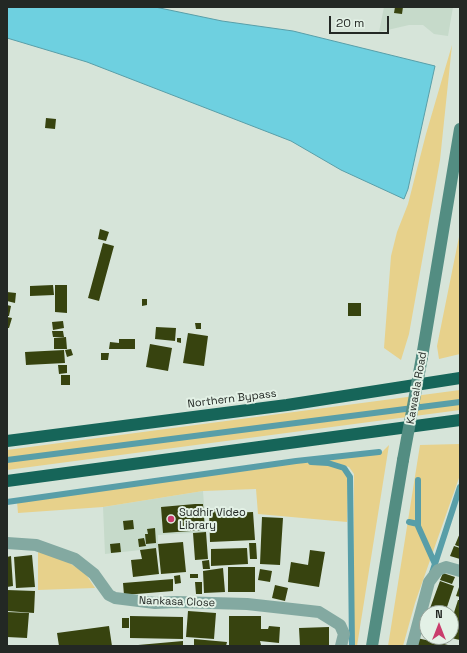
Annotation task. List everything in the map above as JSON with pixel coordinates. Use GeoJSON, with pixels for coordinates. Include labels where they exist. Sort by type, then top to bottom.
{"type":"FeatureCollection","features":[{"type":"Feature","properties":{"kind":"highway","name":"Northern Bypass"},"geometry":{"type":"LineString","coordinates":[[7,441],[287,405],[460,378]]}},
{"type":"Feature","properties":{"kind":"highway"},"geometry":{"type":"LineString","coordinates":[[7,481],[460,420]]}},
{"type":"Feature","properties":{"kind":"street","name":"Kawaala Road"},"geometry":{"type":"LineString","coordinates":[[372,646],[460,129]]}},
{"type":"Feature","properties":{"kind":"street","name":"Nankasa Close"},"geometry":{"type":"LineString","coordinates":[[7,543],[36,545],[75,559],[94,574],[109,595],[115,598],[155,603],[176,602],[247,604],[319,612],[340,625],[344,634],[341,646]]}},
{"type":"Feature","properties":{"kind":"street"},"geometry":{"type":"LineString","coordinates":[[412,646],[429,582],[438,570],[446,567],[460,571]]}},
{"type":"Feature","properties":{"kind":"shaded area"},"geometry":{"type":"Polygon","coordinates":[[[384,7],[453,7],[448,36],[434,34],[423,25],[409,25],[379,32],[384,7]]]}},
{"type":"Feature","properties":{"kind":"shaded area"},"geometry":{"type":"Polygon","coordinates":[[[452,45],[440,160],[409,334],[401,360],[384,348],[391,256],[397,232],[408,204],[426,134],[452,45]]]}},
{"type":"Feature","properties":{"kind":"shaded area"},"geometry":{"type":"Polygon","coordinates":[[[460,232],[460,354],[439,359],[437,346],[460,232]]]}},
{"type":"Feature","properties":{"kind":"shaded area"},"geometry":{"type":"Polygon","coordinates":[[[460,390],[460,410],[7,470],[7,450],[460,390]]]}},
{"type":"Feature","properties":{"kind":"shaded area"},"geometry":{"type":"Polygon","coordinates":[[[460,444],[460,475],[415,603],[403,646],[388,646],[420,445],[460,444]]]}},
{"type":"Feature","properties":{"kind":"shaded area"},"geometry":{"type":"Polygon","coordinates":[[[389,445],[357,646],[353,646],[354,474],[349,467],[336,463],[315,460],[381,453],[389,445]]]}},
{"type":"Feature","properties":{"kind":"shaded area"},"geometry":{"type":"Polygon","coordinates":[[[296,462],[327,464],[343,468],[348,479],[347,522],[258,514],[256,489],[203,491],[103,507],[18,513],[17,502],[296,462]]]}},
{"type":"Feature","properties":{"kind":"shaded area"},"geometry":{"type":"Polygon","coordinates":[[[203,491],[206,532],[158,535],[158,548],[105,554],[103,507],[203,491]]]}},
{"type":"Feature","properties":{"kind":"shaded area"},"geometry":{"type":"Polygon","coordinates":[[[38,552],[57,555],[85,573],[95,588],[38,590],[38,552]]]}},
{"type":"Feature","properties":{"kind":"water"},"geometry":{"type":"Polygon","coordinates":[[[7,7],[155,7],[222,21],[293,31],[435,66],[408,189],[404,199],[341,170],[291,141],[87,62],[7,38],[7,7]]]}},
{"type":"Feature","properties":{"kind":"building"},"geometry":{"type":"Polygon","coordinates":[[[395,7],[403,7],[402,14],[394,13],[395,7]]]}},
{"type":"Feature","properties":{"kind":"building"},"geometry":{"type":"Polygon","coordinates":[[[46,118],[56,119],[55,129],[45,128],[46,118]]]}},
{"type":"Feature","properties":{"kind":"building"},"geometry":{"type":"Polygon","coordinates":[[[100,229],[109,232],[106,241],[98,239],[100,229]]]}},
{"type":"Feature","properties":{"kind":"building"},"geometry":{"type":"Polygon","coordinates":[[[103,243],[114,246],[99,301],[88,298],[103,243]]]}},
{"type":"Feature","properties":{"kind":"building"},"geometry":{"type":"Polygon","coordinates":[[[53,285],[54,295],[30,296],[30,286],[53,285]]]}},
{"type":"Feature","properties":{"kind":"building"},"geometry":{"type":"Polygon","coordinates":[[[55,285],[67,285],[67,313],[55,312],[55,285]]]}},
{"type":"Feature","properties":{"kind":"building"},"geometry":{"type":"Polygon","coordinates":[[[7,292],[16,293],[15,303],[7,301],[7,292]]]}},
{"type":"Feature","properties":{"kind":"building"},"geometry":{"type":"Polygon","coordinates":[[[142,299],[147,299],[147,305],[142,306],[142,299]]]}},
{"type":"Feature","properties":{"kind":"building"},"geometry":{"type":"Polygon","coordinates":[[[348,303],[361,303],[361,316],[348,316],[348,303]]]}},
{"type":"Feature","properties":{"kind":"building"},"geometry":{"type":"Polygon","coordinates":[[[7,305],[11,306],[9,316],[7,316],[7,305]]]}},
{"type":"Feature","properties":{"kind":"building"},"geometry":{"type":"Polygon","coordinates":[[[7,317],[12,318],[9,328],[7,328],[7,317]]]}},
{"type":"Feature","properties":{"kind":"building"},"geometry":{"type":"Polygon","coordinates":[[[63,321],[64,328],[53,330],[52,322],[63,321]]]}},
{"type":"Feature","properties":{"kind":"building"},"geometry":{"type":"Polygon","coordinates":[[[195,323],[201,323],[201,329],[196,329],[195,323]]]}},
{"type":"Feature","properties":{"kind":"building"},"geometry":{"type":"Polygon","coordinates":[[[156,327],[176,328],[175,341],[155,339],[156,327]]]}},
{"type":"Feature","properties":{"kind":"building"},"geometry":{"type":"Polygon","coordinates":[[[52,331],[63,331],[64,337],[53,337],[52,331]]]}},
{"type":"Feature","properties":{"kind":"building"},"geometry":{"type":"Polygon","coordinates":[[[188,333],[208,336],[204,366],[183,363],[188,333]]]}},
{"type":"Feature","properties":{"kind":"building"},"geometry":{"type":"Polygon","coordinates":[[[66,337],[67,349],[54,349],[54,338],[66,337]]]}},
{"type":"Feature","properties":{"kind":"building"},"geometry":{"type":"Polygon","coordinates":[[[177,338],[181,338],[181,343],[177,342],[177,338]]]}},
{"type":"Feature","properties":{"kind":"building"},"geometry":{"type":"Polygon","coordinates":[[[119,339],[135,339],[135,349],[109,349],[110,342],[119,343],[119,339]]]}},
{"type":"Feature","properties":{"kind":"building"},"geometry":{"type":"Polygon","coordinates":[[[150,344],[172,348],[168,371],[146,367],[150,344]]]}},
{"type":"Feature","properties":{"kind":"building"},"geometry":{"type":"Polygon","coordinates":[[[71,349],[73,355],[67,357],[65,350],[71,349]]]}},
{"type":"Feature","properties":{"kind":"building"},"geometry":{"type":"Polygon","coordinates":[[[64,350],[65,363],[26,365],[25,352],[64,350]]]}},
{"type":"Feature","properties":{"kind":"building"},"geometry":{"type":"Polygon","coordinates":[[[101,353],[109,353],[108,360],[101,360],[101,353]]]}},
{"type":"Feature","properties":{"kind":"building"},"geometry":{"type":"Polygon","coordinates":[[[58,365],[67,365],[67,373],[59,374],[58,365]]]}},
{"type":"Feature","properties":{"kind":"building"},"geometry":{"type":"Polygon","coordinates":[[[61,375],[70,375],[70,385],[61,385],[61,375]]]}},
{"type":"Feature","properties":{"kind":"building"},"geometry":{"type":"Polygon","coordinates":[[[203,504],[205,530],[163,533],[161,507],[203,504]]]}},
{"type":"Feature","properties":{"kind":"building"},"geometry":{"type":"Polygon","coordinates":[[[209,509],[229,509],[229,513],[253,512],[255,540],[210,542],[209,509]]]}},
{"type":"Feature","properties":{"kind":"building"},"geometry":{"type":"Polygon","coordinates":[[[262,517],[283,518],[280,565],[260,564],[262,517]]]}},
{"type":"Feature","properties":{"kind":"building"},"geometry":{"type":"Polygon","coordinates":[[[133,520],[134,529],[124,530],[123,521],[133,520]]]}},
{"type":"Feature","properties":{"kind":"building"},"geometry":{"type":"Polygon","coordinates":[[[155,528],[156,543],[146,544],[145,534],[148,534],[147,529],[155,528]]]}},
{"type":"Feature","properties":{"kind":"building"},"geometry":{"type":"Polygon","coordinates":[[[206,532],[208,559],[195,560],[193,533],[206,532]]]}},
{"type":"Feature","properties":{"kind":"building"},"geometry":{"type":"Polygon","coordinates":[[[460,533],[460,547],[455,545],[460,533]]]}},
{"type":"Feature","properties":{"kind":"building"},"geometry":{"type":"Polygon","coordinates":[[[144,538],[146,546],[139,547],[138,539],[144,538]]]}},
{"type":"Feature","properties":{"kind":"building"},"geometry":{"type":"Polygon","coordinates":[[[183,542],[186,572],[161,574],[158,544],[183,542]]]}},
{"type":"Feature","properties":{"kind":"building"},"geometry":{"type":"Polygon","coordinates":[[[120,543],[121,552],[111,553],[110,544],[120,543]]]}},
{"type":"Feature","properties":{"kind":"building"},"geometry":{"type":"Polygon","coordinates":[[[249,543],[256,543],[257,559],[250,559],[249,543]]]}},
{"type":"Feature","properties":{"kind":"building"},"geometry":{"type":"Polygon","coordinates":[[[454,546],[460,548],[460,559],[450,556],[454,546]]]}},
{"type":"Feature","properties":{"kind":"building"},"geometry":{"type":"Polygon","coordinates":[[[156,548],[159,574],[133,577],[131,560],[142,559],[140,550],[156,548]]]}},
{"type":"Feature","properties":{"kind":"building"},"geometry":{"type":"Polygon","coordinates":[[[247,548],[248,564],[211,566],[211,549],[247,548]]]}},
{"type":"Feature","properties":{"kind":"building"},"geometry":{"type":"Polygon","coordinates":[[[310,550],[325,552],[319,587],[288,582],[291,562],[308,565],[310,550]]]}},
{"type":"Feature","properties":{"kind":"building"},"geometry":{"type":"Polygon","coordinates":[[[32,555],[35,587],[16,588],[14,557],[32,555]]]}},
{"type":"Feature","properties":{"kind":"building"},"geometry":{"type":"Polygon","coordinates":[[[11,556],[13,586],[7,587],[7,557],[11,556]]]}},
{"type":"Feature","properties":{"kind":"building"},"geometry":{"type":"Polygon","coordinates":[[[209,560],[210,569],[203,569],[202,561],[209,560]]]}},
{"type":"Feature","properties":{"kind":"building"},"geometry":{"type":"Polygon","coordinates":[[[228,567],[255,567],[255,592],[228,592],[228,567]]]}},
{"type":"Feature","properties":{"kind":"building"},"geometry":{"type":"Polygon","coordinates":[[[223,568],[225,592],[204,593],[203,571],[223,568]]]}},
{"type":"Feature","properties":{"kind":"building"},"geometry":{"type":"Polygon","coordinates":[[[260,569],[272,571],[270,582],[258,580],[260,569]]]}},
{"type":"Feature","properties":{"kind":"building"},"geometry":{"type":"Polygon","coordinates":[[[443,573],[455,577],[452,584],[440,580],[443,573]]]}},
{"type":"Feature","properties":{"kind":"building"},"geometry":{"type":"Polygon","coordinates":[[[190,574],[198,574],[198,578],[190,578],[190,574]]]}},
{"type":"Feature","properties":{"kind":"building"},"geometry":{"type":"Polygon","coordinates":[[[180,575],[181,583],[175,584],[174,576],[180,575]]]}},
{"type":"Feature","properties":{"kind":"building"},"geometry":{"type":"Polygon","coordinates":[[[173,579],[173,591],[124,595],[123,583],[173,579]]]}},
{"type":"Feature","properties":{"kind":"building"},"geometry":{"type":"Polygon","coordinates":[[[440,581],[454,586],[448,605],[431,605],[440,581]]]}},
{"type":"Feature","properties":{"kind":"building"},"geometry":{"type":"Polygon","coordinates":[[[195,582],[202,582],[202,594],[196,594],[195,582]]]}},
{"type":"Feature","properties":{"kind":"building"},"geometry":{"type":"Polygon","coordinates":[[[460,584],[460,597],[456,596],[460,584]]]}},
{"type":"Feature","properties":{"kind":"building"},"geometry":{"type":"Polygon","coordinates":[[[275,585],[288,588],[285,601],[272,598],[275,585]]]}},
{"type":"Feature","properties":{"kind":"building"},"geometry":{"type":"Polygon","coordinates":[[[7,590],[35,591],[34,613],[7,611],[7,590]]]}},
{"type":"Feature","properties":{"kind":"building"},"geometry":{"type":"Polygon","coordinates":[[[458,600],[460,600],[460,640],[459,605],[456,605],[458,600]]]}},
{"type":"Feature","properties":{"kind":"building"},"geometry":{"type":"Polygon","coordinates":[[[188,611],[216,613],[214,639],[186,637],[188,611]]]}},
{"type":"Feature","properties":{"kind":"building"},"geometry":{"type":"Polygon","coordinates":[[[7,612],[29,613],[27,638],[7,637],[7,612]]]}},
{"type":"Feature","properties":{"kind":"building"},"geometry":{"type":"Polygon","coordinates":[[[130,616],[183,617],[183,639],[130,638],[130,616]]]}},
{"type":"Feature","properties":{"kind":"building"},"geometry":{"type":"Polygon","coordinates":[[[229,616],[261,616],[261,629],[268,629],[269,626],[280,627],[279,643],[260,641],[261,645],[229,645],[229,616]]]}},
{"type":"Feature","properties":{"kind":"building"},"geometry":{"type":"Polygon","coordinates":[[[122,618],[129,618],[129,628],[122,628],[122,618]]]}},
{"type":"Feature","properties":{"kind":"building"},"geometry":{"type":"Polygon","coordinates":[[[109,626],[112,646],[59,646],[57,633],[109,626]]]}},
{"type":"Feature","properties":{"kind":"building"},"geometry":{"type":"Polygon","coordinates":[[[329,627],[329,646],[300,646],[299,628],[329,627]]]}},
{"type":"Feature","properties":{"kind":"building"},"geometry":{"type":"Polygon","coordinates":[[[417,638],[419,638],[419,645],[448,645],[448,646],[415,646],[417,638]]]}},
{"type":"Feature","properties":{"kind":"building"},"geometry":{"type":"Polygon","coordinates":[[[194,639],[227,642],[226,646],[194,646],[194,639]]]}},
{"type":"Feature","properties":{"kind":"building"},"geometry":{"type":"Polygon","coordinates":[[[183,641],[183,646],[138,646],[138,645],[183,641]]]}},
{"type":"Feature","properties":{"kind":"waterway"},"geometry":{"type":"LineString","coordinates":[[7,460],[460,402]]}},
{"type":"Feature","properties":{"kind":"waterway"},"geometry":{"type":"LineString","coordinates":[[7,502],[296,461],[379,452]]}},
{"type":"Feature","properties":{"kind":"waterway"},"geometry":{"type":"LineString","coordinates":[[311,462],[328,463],[344,468],[350,477],[352,646]]}},
{"type":"Feature","properties":{"kind":"waterway"},"geometry":{"type":"LineString","coordinates":[[418,480],[418,526],[435,564]]}},
{"type":"Feature","properties":{"kind":"waterway"},"geometry":{"type":"LineString","coordinates":[[432,573],[460,487]]}},
{"type":"Feature","properties":{"kind":"waterway"},"geometry":{"type":"LineString","coordinates":[[409,522],[418,524]]}},
{"type":"Feature","properties":{"kind":"place","name":"Sudhir Video Library"},"geometry":{"type":"Point","coordinates":[171,519]}}]}
